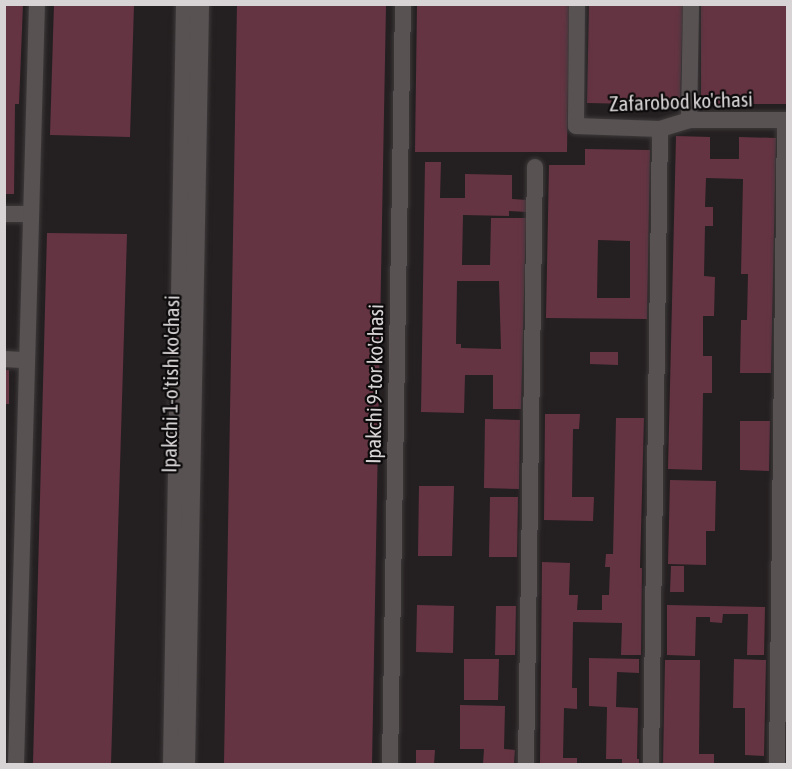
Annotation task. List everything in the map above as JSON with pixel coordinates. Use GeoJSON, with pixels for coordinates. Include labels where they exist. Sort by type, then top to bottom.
{"type":"FeatureCollection","features":[{"type":"Feature","properties":{"kind":"main road","name":"Ipakchi 1-o'tish ko'chasi"},"geometry":{"type":"LineString","coordinates":[[172,765],[185,4]]}},
{"type":"Feature","properties":{"kind":"main road","name":"Ipakchi 1-o'tish ko'chasi"},"geometry":{"type":"LineString","coordinates":[[186,765],[200,4]]}},
{"type":"Feature","properties":{"kind":"street"},"geometry":{"type":"LineString","coordinates":[[16,765],[10,741],[22,592],[26,360],[37,4]]}},
{"type":"Feature","properties":{"kind":"street","name":"Ipakchi 9-tor ko'chasi"},"geometry":{"type":"LineString","coordinates":[[390,765],[403,4]]}},
{"type":"Feature","properties":{"kind":"street","name":"Zafarobod ko'chasi"},"geometry":{"type":"LineString","coordinates":[[578,4],[576,126],[660,129],[689,120],[786,120]]}},
{"type":"Feature","properties":{"kind":"street"},"geometry":{"type":"LineString","coordinates":[[689,120],[691,4]]}},
{"type":"Feature","properties":{"kind":"street"},"geometry":{"type":"LineString","coordinates":[[777,765],[786,120]]}},
{"type":"Feature","properties":{"kind":"street"},"geometry":{"type":"LineString","coordinates":[[651,765],[660,129]]}},
{"type":"Feature","properties":{"kind":"street"},"geometry":{"type":"LineString","coordinates":[[526,765],[535,167]]}},
{"type":"Feature","properties":{"kind":"street"},"geometry":{"type":"LineString","coordinates":[[4,214],[31,214]]}},
{"type":"Feature","properties":{"kind":"street"},"geometry":{"type":"LineString","coordinates":[[4,360],[26,360]]}},
{"type":"Feature","properties":{"kind":"street"},"geometry":{"type":"LineString","coordinates":[[4,592],[22,592]]}},
{"type":"Feature","properties":{"kind":"building"},"geometry":{"type":"Polygon","coordinates":[[[4,4],[23,4],[19,104],[15,104],[14,194],[4,194],[4,4]]]}},
{"type":"Feature","properties":{"kind":"building"},"geometry":{"type":"Polygon","coordinates":[[[54,4],[134,4],[130,137],[50,135],[54,4]]]}},
{"type":"Feature","properties":{"kind":"building"},"geometry":{"type":"Polygon","coordinates":[[[237,4],[386,4],[372,764],[224,764],[237,4]]]}},
{"type":"Feature","properties":{"kind":"building"},"geometry":{"type":"Polygon","coordinates":[[[417,4],[569,4],[567,152],[415,152],[417,4]]]}},
{"type":"Feature","properties":{"kind":"building"},"geometry":{"type":"Polygon","coordinates":[[[589,4],[683,4],[680,105],[587,103],[589,4]]]}},
{"type":"Feature","properties":{"kind":"building"},"geometry":{"type":"Polygon","coordinates":[[[701,6],[788,6],[788,104],[701,104],[701,6]]]}},
{"type":"Feature","properties":{"kind":"building"},"geometry":{"type":"Polygon","coordinates":[[[676,136],[710,137],[710,159],[739,159],[739,137],[776,138],[771,373],[740,373],[741,320],[747,320],[748,274],[741,274],[743,179],[706,178],[705,207],[713,207],[713,226],[705,226],[704,276],[715,277],[714,316],[703,316],[703,356],[712,356],[712,393],[703,393],[702,470],[668,469],[676,136]]]}},
{"type":"Feature","properties":{"kind":"building"},"geometry":{"type":"Polygon","coordinates":[[[585,149],[650,150],[647,319],[546,318],[549,165],[585,165],[585,149]],[[598,240],[597,298],[630,298],[630,241],[598,240]]]}},
{"type":"Feature","properties":{"kind":"building"},"geometry":{"type":"Polygon","coordinates":[[[425,162],[441,162],[440,198],[465,198],[465,174],[512,175],[512,199],[527,200],[527,212],[509,211],[509,216],[463,215],[462,265],[490,265],[491,218],[526,218],[521,409],[493,409],[493,375],[465,375],[464,413],[421,412],[425,162]],[[457,281],[456,344],[461,344],[461,348],[501,349],[499,281],[457,281]]]}},
{"type":"Feature","properties":{"kind":"building"},"geometry":{"type":"Polygon","coordinates":[[[47,233],[127,234],[111,764],[33,764],[47,233]]]}},
{"type":"Feature","properties":{"kind":"building"},"geometry":{"type":"Polygon","coordinates":[[[590,352],[618,352],[618,365],[590,364],[590,352]]]}},
{"type":"Feature","properties":{"kind":"building"},"geometry":{"type":"Polygon","coordinates":[[[4,370],[9,370],[9,404],[4,404],[4,370]]]}},
{"type":"Feature","properties":{"kind":"building"},"geometry":{"type":"Polygon","coordinates":[[[545,414],[580,414],[579,429],[573,429],[572,497],[594,497],[593,521],[544,520],[545,414]]]}},
{"type":"Feature","properties":{"kind":"building"},"geometry":{"type":"Polygon","coordinates":[[[616,418],[644,418],[640,568],[642,568],[641,655],[621,655],[622,623],[573,622],[572,688],[577,688],[577,709],[564,708],[563,758],[577,758],[577,764],[540,764],[542,562],[570,563],[569,595],[578,595],[577,610],[602,610],[602,595],[609,595],[610,567],[605,567],[606,554],[613,554],[616,418]]]}},
{"type":"Feature","properties":{"kind":"building"},"geometry":{"type":"Polygon","coordinates":[[[485,419],[520,420],[519,489],[484,488],[485,419]]]}},
{"type":"Feature","properties":{"kind":"building"},"geometry":{"type":"Polygon","coordinates":[[[740,421],[770,421],[769,471],[740,470],[740,421]]]}},
{"type":"Feature","properties":{"kind":"building"},"geometry":{"type":"Polygon","coordinates":[[[670,480],[716,481],[715,531],[706,531],[706,565],[668,564],[670,480]]]}},
{"type":"Feature","properties":{"kind":"building"},"geometry":{"type":"Polygon","coordinates":[[[419,486],[454,486],[452,556],[418,556],[419,486]]]}},
{"type":"Feature","properties":{"kind":"building"},"geometry":{"type":"Polygon","coordinates":[[[490,497],[518,497],[517,557],[489,557],[490,497]]]}},
{"type":"Feature","properties":{"kind":"building"},"geometry":{"type":"Polygon","coordinates":[[[671,566],[684,566],[684,592],[670,592],[671,566]]]}},
{"type":"Feature","properties":{"kind":"building"},"geometry":{"type":"Polygon","coordinates":[[[417,605],[454,606],[453,653],[416,652],[417,605]]]}},
{"type":"Feature","properties":{"kind":"building"},"geometry":{"type":"Polygon","coordinates":[[[667,605],[765,607],[764,655],[747,655],[748,614],[723,614],[722,623],[710,622],[710,617],[696,617],[695,656],[667,655],[667,605]]]}},
{"type":"Feature","properties":{"kind":"building"},"geometry":{"type":"Polygon","coordinates":[[[496,606],[516,606],[515,655],[495,655],[496,606]]]}},
{"type":"Feature","properties":{"kind":"building"},"geometry":{"type":"Polygon","coordinates":[[[589,658],[639,659],[639,673],[617,672],[616,707],[638,708],[637,759],[639,759],[639,764],[622,764],[622,759],[606,759],[607,707],[589,706],[589,658]]]}},
{"type":"Feature","properties":{"kind":"building"},"geometry":{"type":"Polygon","coordinates":[[[464,659],[499,659],[498,700],[464,700],[464,659]]]}},
{"type":"Feature","properties":{"kind":"building"},"geometry":{"type":"Polygon","coordinates":[[[734,659],[766,660],[764,756],[745,755],[745,708],[733,708],[734,659]]]}},
{"type":"Feature","properties":{"kind":"building"},"geometry":{"type":"Polygon","coordinates":[[[665,660],[700,660],[699,754],[714,754],[714,764],[663,764],[665,660]]]}},
{"type":"Feature","properties":{"kind":"building"},"geometry":{"type":"Polygon","coordinates":[[[460,705],[505,706],[504,749],[515,750],[514,764],[483,764],[484,749],[460,749],[460,705]]]}},
{"type":"Feature","properties":{"kind":"building"},"geometry":{"type":"Polygon","coordinates":[[[416,750],[435,750],[434,764],[416,764],[416,750]]]}}]}
